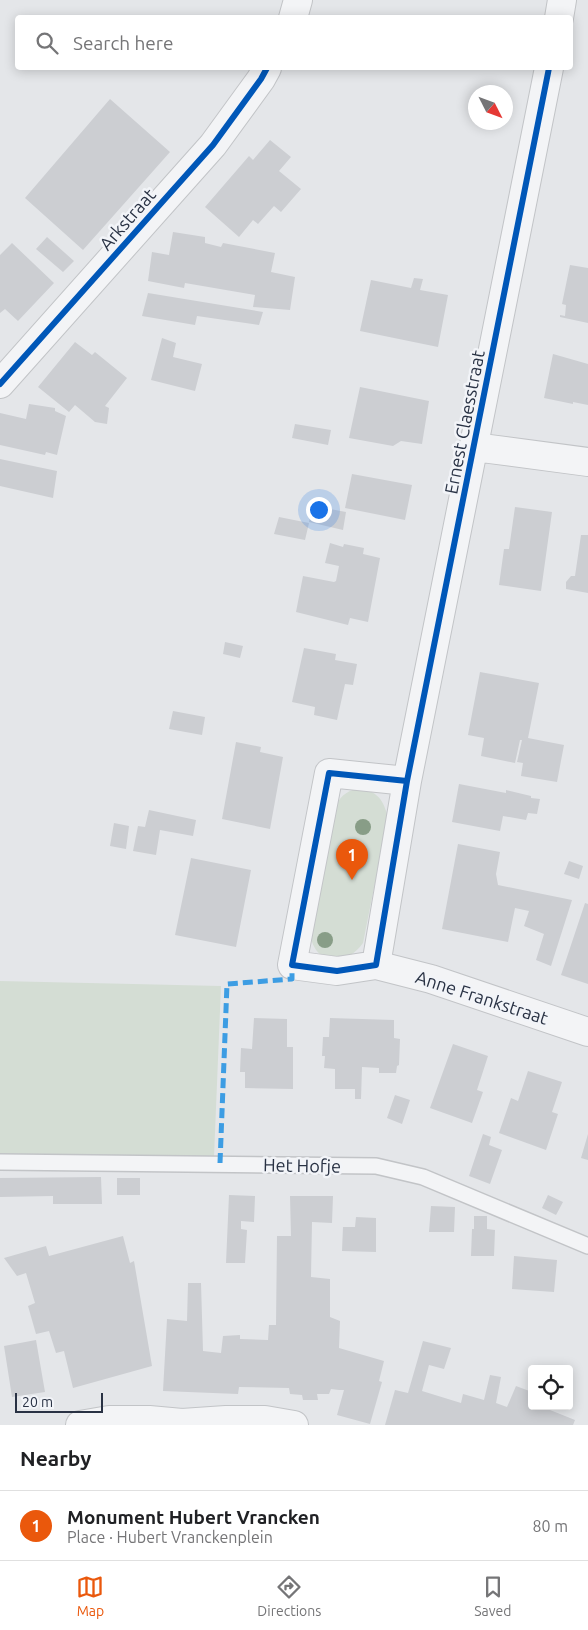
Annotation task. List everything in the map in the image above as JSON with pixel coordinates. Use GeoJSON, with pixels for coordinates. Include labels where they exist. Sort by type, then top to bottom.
{"type":"FeatureCollection","features":[{"type":"Feature","properties":{"kind":"street"},"geometry":{"type":"LineString","coordinates":[[294,15],[298,0]]}},
{"type":"Feature","properties":{"kind":"street"},"geometry":{"type":"LineString","coordinates":[[560,15],[562,0]]}},
{"type":"Feature","properties":{"kind":"street","name":"Arkstraat"},"geometry":{"type":"LineString","coordinates":[[0,384],[213,145],[266,70]]}},
{"type":"Feature","properties":{"kind":"street","name":"Ernest Claesstraat"},"geometry":{"type":"LineString","coordinates":[[376,965],[407,781],[549,70]]}},
{"type":"Feature","properties":{"kind":"street"},"geometry":{"type":"LineString","coordinates":[[474,447],[588,462]]}},
{"type":"Feature","properties":{"kind":"street"},"geometry":{"type":"LineString","coordinates":[[376,965],[337,971],[292,965],[329,774],[407,781]]}},
{"type":"Feature","properties":{"kind":"street","name":"Anne Frankstraat"},"geometry":{"type":"LineString","coordinates":[[376,965],[431,979],[588,1032]]}},
{"type":"Feature","properties":{"kind":"street"},"geometry":{"type":"LineString","coordinates":[[80,1425],[109,1420],[149,1420],[182,1424],[226,1420],[265,1420],[294,1425]]}},
{"type":"Feature","properties":{"kind":"lane","name":"Het Hofje"},"geometry":{"type":"LineString","coordinates":[[0,1162],[376,1166],[423,1177],[588,1246]]}},
{"type":"Feature","properties":{"kind":"shaded area"},"geometry":{"type":"Polygon","coordinates":[[[361,788],[372,792],[379,798],[388,817],[363,943],[348,956],[331,959],[317,952],[310,933],[336,805],[346,793],[361,788]]]}},
{"type":"Feature","properties":{"kind":"shaded area"},"geometry":{"type":"Polygon","coordinates":[[[0,981],[221,986],[214,1157],[0,1156],[0,981]]]}},
{"type":"Feature","properties":{"kind":"building"},"geometry":{"type":"Polygon","coordinates":[[[110,99],[170,152],[83,250],[25,198],[110,99]]]}},
{"type":"Feature","properties":{"kind":"building"},"geometry":{"type":"Polygon","coordinates":[[[270,140],[291,157],[279,171],[301,189],[281,212],[274,206],[258,224],[253,220],[239,237],[205,207],[249,156],[253,160],[270,140]]]}},
{"type":"Feature","properties":{"kind":"building"},"geometry":{"type":"Polygon","coordinates":[[[173,232],[205,237],[205,243],[221,247],[223,243],[275,253],[271,272],[295,277],[290,310],[253,307],[255,295],[185,283],[184,288],[148,281],[152,252],[169,255],[173,232]]]}},
{"type":"Feature","properties":{"kind":"building"},"geometry":{"type":"Polygon","coordinates":[[[47,237],[74,261],[63,272],[36,249],[47,237]]]}},
{"type":"Feature","properties":{"kind":"building"},"geometry":{"type":"Polygon","coordinates":[[[12,243],[54,283],[18,321],[5,309],[0,313],[0,255],[12,243]]]}},
{"type":"Feature","properties":{"kind":"building"},"geometry":{"type":"Polygon","coordinates":[[[570,265],[588,268],[588,323],[560,317],[560,315],[565,316],[566,305],[562,304],[570,265]]]}},
{"type":"Feature","properties":{"kind":"building"},"geometry":{"type":"Polygon","coordinates":[[[414,278],[423,279],[420,290],[448,295],[438,347],[360,331],[371,280],[411,288],[414,278]]]}},
{"type":"Feature","properties":{"kind":"building"},"geometry":{"type":"Polygon","coordinates":[[[148,293],[263,312],[259,325],[197,316],[195,325],[142,316],[148,293]]]}},
{"type":"Feature","properties":{"kind":"building"},"geometry":{"type":"Polygon","coordinates":[[[162,338],[176,343],[173,357],[202,364],[195,391],[151,380],[162,338]]]}},
{"type":"Feature","properties":{"kind":"building"},"geometry":{"type":"Polygon","coordinates":[[[75,342],[92,355],[95,352],[127,378],[105,406],[109,408],[107,424],[95,422],[75,405],[69,412],[38,387],[75,342]]]}},
{"type":"Feature","properties":{"kind":"building"},"geometry":{"type":"Polygon","coordinates":[[[553,354],[588,364],[588,405],[544,398],[553,354]]]}},
{"type":"Feature","properties":{"kind":"building"},"geometry":{"type":"Polygon","coordinates":[[[360,387],[429,401],[422,444],[401,441],[393,446],[349,438],[360,387]]]}},
{"type":"Feature","properties":{"kind":"building"},"geometry":{"type":"Polygon","coordinates":[[[29,404],[55,408],[55,411],[66,416],[57,455],[46,452],[45,455],[0,445],[0,413],[26,419],[29,404]]]}},
{"type":"Feature","properties":{"kind":"building"},"geometry":{"type":"Polygon","coordinates":[[[295,424],[331,430],[328,445],[292,438],[295,424]]]}},
{"type":"Feature","properties":{"kind":"building"},"geometry":{"type":"Polygon","coordinates":[[[0,459],[57,471],[53,498],[0,486],[0,459]]]}},
{"type":"Feature","properties":{"kind":"building"},"geometry":{"type":"Polygon","coordinates":[[[352,474],[412,485],[405,520],[345,508],[352,474]]]}},
{"type":"Feature","properties":{"kind":"building"},"geometry":{"type":"Polygon","coordinates":[[[314,506],[346,512],[343,530],[309,522],[311,510],[314,506]]]}},
{"type":"Feature","properties":{"kind":"building"},"geometry":{"type":"Polygon","coordinates":[[[515,507],[552,512],[541,591],[499,585],[504,549],[509,549],[515,507]]]}},
{"type":"Feature","properties":{"kind":"building"},"geometry":{"type":"Polygon","coordinates":[[[279,517],[309,523],[305,540],[274,534],[279,517]]]}},
{"type":"Feature","properties":{"kind":"building"},"geometry":{"type":"Polygon","coordinates":[[[581,535],[588,535],[588,593],[566,589],[566,582],[571,576],[575,576],[581,535]]]}},
{"type":"Feature","properties":{"kind":"building"},"geometry":{"type":"Polygon","coordinates":[[[330,543],[343,547],[344,544],[364,548],[363,554],[380,558],[368,622],[350,618],[348,625],[296,612],[303,576],[336,581],[339,566],[325,563],[330,543]]]}},
{"type":"Feature","properties":{"kind":"building"},"geometry":{"type":"Polygon","coordinates":[[[225,642],[243,646],[240,658],[223,654],[225,642]]]}},
{"type":"Feature","properties":{"kind":"building"},"geometry":{"type":"Polygon","coordinates":[[[304,648],[336,654],[335,660],[357,664],[353,685],[345,684],[337,720],[314,715],[315,707],[292,702],[304,648]]]}},
{"type":"Feature","properties":{"kind":"building"},"geometry":{"type":"Polygon","coordinates":[[[480,672],[539,683],[528,738],[564,745],[557,782],[521,776],[523,763],[517,762],[522,740],[520,740],[515,763],[481,756],[484,738],[468,735],[480,672]]]}},
{"type":"Feature","properties":{"kind":"building"},"geometry":{"type":"Polygon","coordinates":[[[173,711],[205,717],[202,735],[169,729],[173,711]]]}},
{"type":"Feature","properties":{"kind":"building"},"geometry":{"type":"Polygon","coordinates":[[[236,742],[261,747],[260,752],[283,757],[270,829],[222,819],[236,742]]]}},
{"type":"Feature","properties":{"kind":"building"},"geometry":{"type":"Polygon","coordinates":[[[459,784],[506,793],[506,790],[540,799],[537,814],[528,813],[526,820],[503,816],[500,831],[452,822],[459,784]]]}},
{"type":"Feature","properties":{"kind":"building"},"geometry":{"type":"Polygon","coordinates":[[[149,810],[196,820],[193,836],[160,830],[156,855],[133,851],[138,826],[145,827],[149,810]]]}},
{"type":"Feature","properties":{"kind":"building"},"geometry":{"type":"Polygon","coordinates":[[[114,823],[129,826],[126,849],[110,846],[114,823]]]}},
{"type":"Feature","properties":{"kind":"building"},"geometry":{"type":"Polygon","coordinates":[[[458,844],[500,852],[496,874],[498,885],[572,900],[551,966],[536,960],[544,934],[524,926],[529,911],[515,908],[508,942],[442,929],[458,844]]]}},
{"type":"Feature","properties":{"kind":"building"},"geometry":{"type":"Polygon","coordinates":[[[191,858],[251,870],[236,947],[175,935],[191,858]]]}},
{"type":"Feature","properties":{"kind":"building"},"geometry":{"type":"Polygon","coordinates":[[[569,861],[583,866],[579,879],[564,874],[569,861]]]}},
{"type":"Feature","properties":{"kind":"building"},"geometry":{"type":"Polygon","coordinates":[[[585,903],[588,904],[588,984],[561,975],[585,903]]]}},
{"type":"Feature","properties":{"kind":"building"},"geometry":{"type":"Polygon","coordinates":[[[254,1018],[287,1019],[287,1047],[293,1047],[293,1089],[245,1088],[245,1072],[240,1072],[241,1048],[252,1049],[254,1018]]]}},
{"type":"Feature","properties":{"kind":"building"},"geometry":{"type":"Polygon","coordinates":[[[330,1018],[394,1020],[394,1038],[400,1039],[399,1065],[397,1066],[396,1073],[379,1073],[379,1068],[362,1067],[361,1099],[355,1099],[355,1089],[335,1089],[335,1069],[324,1068],[325,1056],[322,1056],[323,1037],[329,1037],[330,1018]]]}},
{"type":"Feature","properties":{"kind":"building"},"geometry":{"type":"Polygon","coordinates":[[[453,1044],[488,1056],[477,1090],[483,1092],[472,1123],[430,1108],[453,1044]]]}},
{"type":"Feature","properties":{"kind":"building"},"geometry":{"type":"Polygon","coordinates":[[[528,1071],[562,1082],[552,1112],[558,1114],[546,1150],[499,1133],[511,1098],[518,1101],[528,1071]]]}},
{"type":"Feature","properties":{"kind":"building"},"geometry":{"type":"Polygon","coordinates":[[[395,1095],[410,1100],[402,1124],[387,1118],[395,1095]]]}},
{"type":"Feature","properties":{"kind":"building"},"geometry":{"type":"Polygon","coordinates":[[[483,1134],[491,1137],[489,1145],[502,1150],[490,1184],[469,1176],[483,1134]]]}},
{"type":"Feature","properties":{"kind":"building"},"geometry":{"type":"Polygon","coordinates":[[[588,1134],[588,1160],[581,1158],[588,1134]]]}},
{"type":"Feature","properties":{"kind":"building"},"geometry":{"type":"Polygon","coordinates":[[[101,1177],[102,1204],[53,1204],[53,1196],[0,1197],[0,1178],[101,1177]]]}},
{"type":"Feature","properties":{"kind":"building"},"geometry":{"type":"Polygon","coordinates":[[[117,1178],[140,1178],[140,1195],[117,1195],[117,1178]]]}},
{"type":"Feature","properties":{"kind":"building"},"geometry":{"type":"Polygon","coordinates":[[[229,1195],[255,1196],[254,1222],[241,1221],[241,1229],[247,1230],[245,1263],[226,1263],[229,1195]]]}},
{"type":"Feature","properties":{"kind":"building"},"geometry":{"type":"Polygon","coordinates":[[[548,1195],[563,1202],[556,1215],[542,1208],[548,1195]]]}},
{"type":"Feature","properties":{"kind":"building"},"geometry":{"type":"Polygon","coordinates":[[[290,1196],[333,1196],[332,1223],[312,1222],[311,1277],[330,1279],[330,1317],[340,1321],[339,1348],[384,1361],[379,1381],[382,1382],[370,1424],[337,1415],[344,1390],[331,1389],[329,1394],[317,1394],[318,1400],[303,1400],[302,1395],[290,1394],[289,1388],[239,1387],[238,1394],[163,1391],[167,1319],[187,1321],[188,1283],[201,1283],[203,1351],[221,1353],[223,1336],[240,1335],[240,1339],[268,1340],[269,1325],[276,1325],[277,1236],[291,1236],[290,1196]]]}},
{"type":"Feature","properties":{"kind":"building"},"geometry":{"type":"Polygon","coordinates":[[[431,1206],[455,1207],[454,1232],[429,1232],[431,1206]]]}},
{"type":"Feature","properties":{"kind":"building"},"geometry":{"type":"Polygon","coordinates":[[[474,1216],[487,1216],[487,1229],[495,1230],[494,1256],[471,1256],[474,1216]]]}},
{"type":"Feature","properties":{"kind":"building"},"geometry":{"type":"Polygon","coordinates":[[[356,1217],[376,1218],[376,1252],[342,1251],[343,1227],[355,1227],[356,1217]]]}},
{"type":"Feature","properties":{"kind":"building"},"geometry":{"type":"Polygon","coordinates":[[[123,1236],[130,1263],[134,1261],[152,1366],[73,1388],[64,1351],[56,1353],[49,1331],[36,1334],[28,1306],[35,1303],[26,1273],[17,1276],[4,1258],[46,1246],[49,1256],[123,1236]]]}},
{"type":"Feature","properties":{"kind":"building"},"geometry":{"type":"Polygon","coordinates":[[[514,1256],[557,1260],[554,1292],[512,1289],[514,1256]]]}},
{"type":"Feature","properties":{"kind":"building"},"geometry":{"type":"Polygon","coordinates":[[[36,1340],[45,1392],[12,1397],[4,1346],[36,1340]]]}},
{"type":"Feature","properties":{"kind":"building"},"geometry":{"type":"Polygon","coordinates":[[[423,1341],[451,1348],[444,1369],[429,1365],[422,1391],[461,1403],[463,1394],[484,1400],[490,1375],[501,1377],[496,1403],[507,1407],[516,1386],[528,1390],[528,1410],[550,1410],[575,1420],[573,1425],[385,1425],[395,1390],[408,1393],[423,1341]]]}},
{"type":"Feature","properties":{"kind":"marked path"},"geometry":{"type":"LineString","coordinates":[[220,1163],[227,984],[292,979],[292,965]]}},
{"type":"Feature","properties":{"kind":"cycle path"},"geometry":{"type":"LineString","coordinates":[[0,384],[213,145],[266,70]]}},
{"type":"Feature","properties":{"kind":"cycle path"},"geometry":{"type":"LineString","coordinates":[[407,781],[549,70]]}},
{"type":"Feature","properties":{"kind":"cycle path"},"geometry":{"type":"LineString","coordinates":[[329,773],[407,781],[376,965],[337,971],[292,965],[329,773]]}},
{"type":"Feature","properties":{"kind":"place","name":"Monument Hubert Vrancken"},"geometry":{"type":"Point","coordinates":[352,880]}}]}
